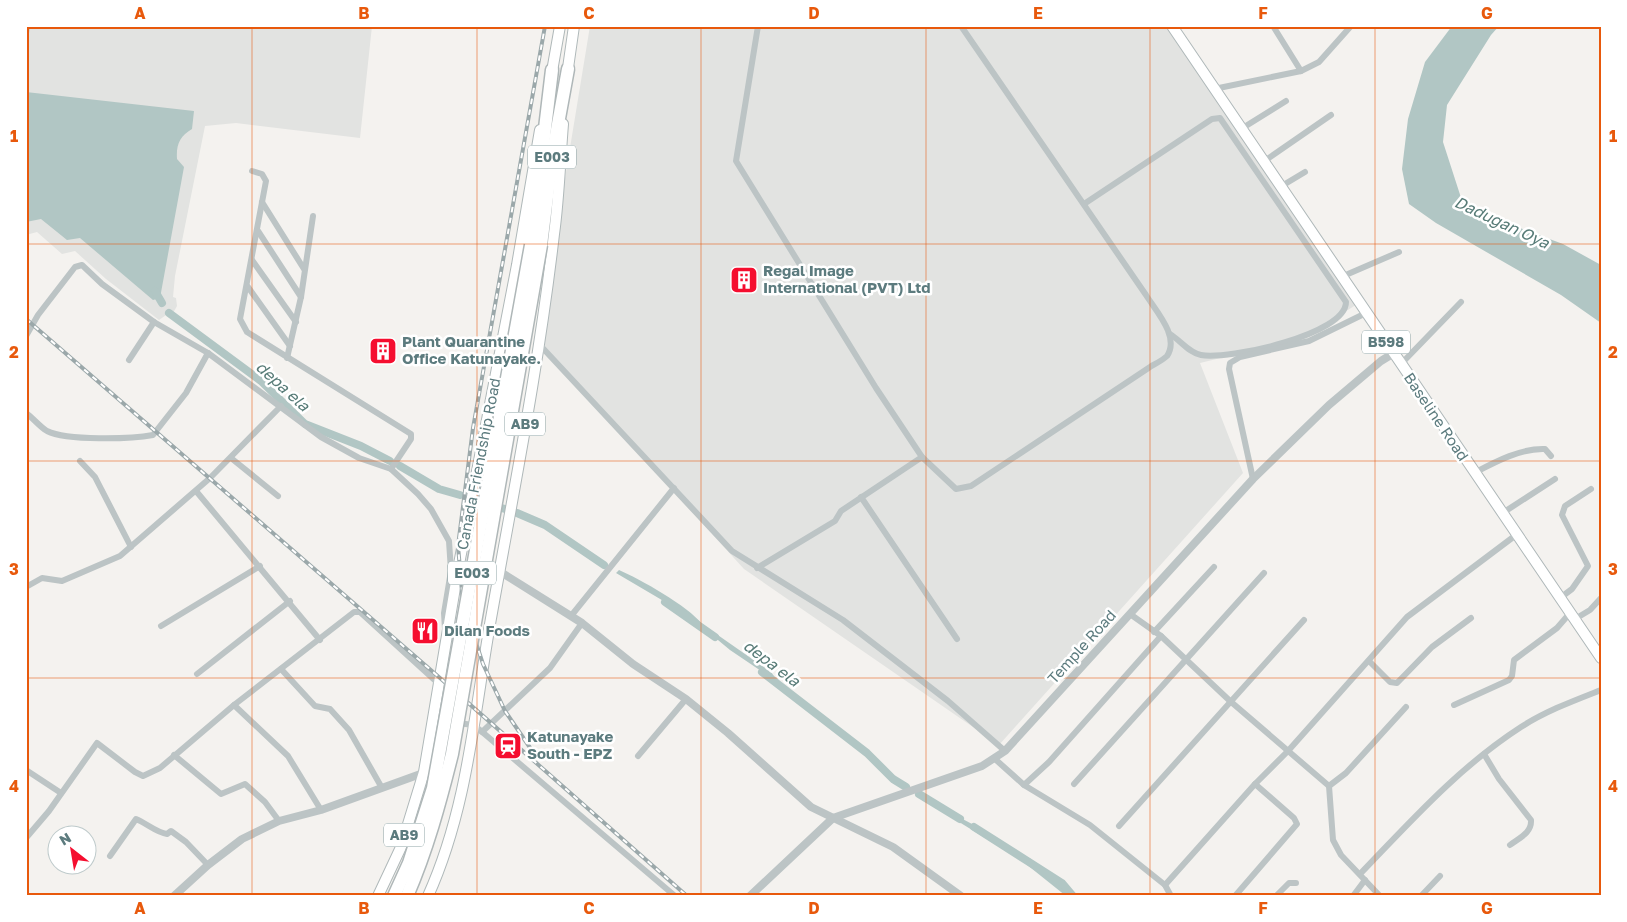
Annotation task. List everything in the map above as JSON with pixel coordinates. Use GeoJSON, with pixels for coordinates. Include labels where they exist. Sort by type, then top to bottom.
{"type":"FeatureCollection","features":[{"type":"Feature","properties":{"kind":"highway","name":"E003"},"geometry":{"type":"LineString","coordinates":[[407,896],[418,870],[441,802],[452,754],[536,245],[552,70]]}},
{"type":"Feature","properties":{"kind":"highway","name":"E003"},"geometry":{"type":"LineString","coordinates":[[394,896],[409,863],[433,788],[568,70]]}},
{"type":"Feature","properties":{"kind":"main road","name":"Canada Friendship Road"},"geometry":{"type":"LineString","coordinates":[[378,896],[401,847],[424,772],[517,265],[535,154],[560,26]]}},
{"type":"Feature","properties":{"kind":"main road","name":"AB9"},"geometry":{"type":"LineString","coordinates":[[428,896],[458,811],[478,729],[499,571],[510,521],[554,234],[568,70],[574,26]]}},
{"type":"Feature","properties":{"kind":"main road","name":"Baseline Road"},"geometry":{"type":"LineString","coordinates":[[1172,26],[1501,514],[1601,658]]}},
{"type":"Feature","properties":{"kind":"street"},"geometry":{"type":"LineString","coordinates":[[758,26],[736,161],[876,388],[922,456],[956,489],[971,486],[1166,356],[1171,345],[1170,334]]}},
{"type":"Feature","properties":{"kind":"street"},"geometry":{"type":"LineString","coordinates":[[962,26],[1170,334],[1199,355],[1229,355],[1309,336],[1340,317],[1346,308],[1346,302],[1290,222],[1228,126],[1220,118],[1212,119],[1084,204]]}},
{"type":"Feature","properties":{"kind":"street"},"geometry":{"type":"LineString","coordinates":[[1273,26],[1300,71]]}},
{"type":"Feature","properties":{"kind":"street"},"geometry":{"type":"LineString","coordinates":[[1214,89],[1300,71],[1319,62],[1350,26]]}},
{"type":"Feature","properties":{"kind":"street"},"geometry":{"type":"LineString","coordinates":[[1241,130],[1286,101]]}},
{"type":"Feature","properties":{"kind":"street"},"geometry":{"type":"LineString","coordinates":[[1263,162],[1331,115]]}},
{"type":"Feature","properties":{"kind":"street"},"geometry":{"type":"LineString","coordinates":[[252,171],[262,174],[266,181],[248,288],[240,319],[247,332],[411,434],[411,439],[391,469]]}},
{"type":"Feature","properties":{"kind":"street"},"geometry":{"type":"LineString","coordinates":[[1280,187],[1305,172]]}},
{"type":"Feature","properties":{"kind":"street"},"geometry":{"type":"LineString","coordinates":[[262,202],[304,270]]}},
{"type":"Feature","properties":{"kind":"street"},"geometry":{"type":"LineString","coordinates":[[287,358],[301,297],[313,216]]}},
{"type":"Feature","properties":{"kind":"street"},"geometry":{"type":"LineString","coordinates":[[258,231],[301,297]]}},
{"type":"Feature","properties":{"kind":"street"},"geometry":{"type":"LineString","coordinates":[[1341,277],[1399,252]]}},
{"type":"Feature","properties":{"kind":"street"},"geometry":{"type":"LineString","coordinates":[[252,260],[296,322]]}},
{"type":"Feature","properties":{"kind":"street"},"geometry":{"type":"LineString","coordinates":[[26,336],[38,316],[76,267],[82,265],[102,284],[154,322],[208,353],[321,437],[360,458],[391,469],[431,509],[449,541],[451,571],[444,614],[445,630],[448,634]]}},
{"type":"Feature","properties":{"kind":"street"},"geometry":{"type":"LineString","coordinates":[[248,288],[290,346]]}},
{"type":"Feature","properties":{"kind":"street"},"geometry":{"type":"LineString","coordinates":[[1401,364],[1461,302]]}},
{"type":"Feature","properties":{"kind":"street"},"geometry":{"type":"LineString","coordinates":[[1253,479],[1229,369],[1230,363],[1240,357],[1309,341],[1366,313]]}},
{"type":"Feature","properties":{"kind":"street"},"geometry":{"type":"LineString","coordinates":[[129,360],[154,322]]}},
{"type":"Feature","properties":{"kind":"street"},"geometry":{"type":"LineString","coordinates":[[538,344],[732,551],[843,620],[948,700],[1005,751]]}},
{"type":"Feature","properties":{"kind":"street"},"geometry":{"type":"LineString","coordinates":[[26,413],[48,431],[70,436],[136,438],[153,435],[186,392],[208,353]]}},
{"type":"Feature","properties":{"kind":"street","name":"Temple Road"},"geometry":{"type":"LineString","coordinates":[[750,896],[833,818],[982,766],[1005,751],[1253,479],[1329,405],[1381,361],[1394,353]]}},
{"type":"Feature","properties":{"kind":"street"},"geometry":{"type":"LineString","coordinates":[[26,587],[42,578],[62,581],[120,556],[232,458],[281,406]]}},
{"type":"Feature","properties":{"kind":"street"},"geometry":{"type":"LineString","coordinates":[[1474,473],[1506,458],[1535,449],[1545,449],[1551,456]]}},
{"type":"Feature","properties":{"kind":"street"},"geometry":{"type":"LineString","coordinates":[[757,568],[835,521],[841,510],[922,456]]}},
{"type":"Feature","properties":{"kind":"street"},"geometry":{"type":"LineString","coordinates":[[232,458],[278,496]]}},
{"type":"Feature","properties":{"kind":"street"},"geometry":{"type":"LineString","coordinates":[[80,461],[95,476],[131,546]]}},
{"type":"Feature","properties":{"kind":"street"},"geometry":{"type":"LineString","coordinates":[[1501,514],[1555,479]]}},
{"type":"Feature","properties":{"kind":"street"},"geometry":{"type":"LineString","coordinates":[[571,616],[674,488]]}},
{"type":"Feature","properties":{"kind":"street"},"geometry":{"type":"LineString","coordinates":[[1560,598],[1572,589],[1588,566],[1562,515],[1565,506],[1591,489]]}},
{"type":"Feature","properties":{"kind":"street"},"geometry":{"type":"LineString","coordinates":[[196,491],[290,601],[320,640]]}},
{"type":"Feature","properties":{"kind":"street"},"geometry":{"type":"LineString","coordinates":[[861,497],[956,639]]}},
{"type":"Feature","properties":{"kind":"street"},"geometry":{"type":"LineString","coordinates":[[1165,885],[1407,617],[1516,535]]}},
{"type":"Feature","properties":{"kind":"street"},"geometry":{"type":"LineString","coordinates":[[161,626],[260,566]]}},
{"type":"Feature","properties":{"kind":"street"},"geometry":{"type":"LineString","coordinates":[[1154,632],[1214,567]]}},
{"type":"Feature","properties":{"kind":"street"},"geometry":{"type":"LineString","coordinates":[[499,571],[582,623],[633,664],[686,700],[750,752],[802,800],[817,811],[893,848],[961,896]]}},
{"type":"Feature","properties":{"kind":"street"},"geometry":{"type":"LineString","coordinates":[[1074,784],[1264,573]]}},
{"type":"Feature","properties":{"kind":"street"},"geometry":{"type":"LineString","coordinates":[[1454,706],[1509,680],[1512,676],[1514,660],[1572,616],[1590,610],[1601,598]]}},
{"type":"Feature","properties":{"kind":"street"},"geometry":{"type":"LineString","coordinates":[[197,674],[290,601]]}},
{"type":"Feature","properties":{"kind":"street"},"geometry":{"type":"LineString","coordinates":[[26,838],[98,743],[134,772],[144,776],[160,768],[234,705],[354,612],[360,612],[439,684]]}},
{"type":"Feature","properties":{"kind":"street"},"geometry":{"type":"LineString","coordinates":[[1130,614],[1161,636],[1230,700],[1329,786],[1333,840],[1341,855],[1380,896]]}},
{"type":"Feature","properties":{"kind":"street"},"geometry":{"type":"LineString","coordinates":[[1369,661],[1390,682],[1397,683],[1432,647],[1471,618]]}},
{"type":"Feature","properties":{"kind":"street"},"geometry":{"type":"LineString","coordinates":[[1119,826],[1230,700],[1304,620]]}},
{"type":"Feature","properties":{"kind":"street"},"geometry":{"type":"LineString","coordinates":[[478,729],[550,668],[582,623]]}},
{"type":"Feature","properties":{"kind":"street"},"geometry":{"type":"LineString","coordinates":[[1024,785],[1049,762],[1161,636]]}},
{"type":"Feature","properties":{"kind":"street"},"geometry":{"type":"LineString","coordinates":[[281,669],[314,706],[330,710],[349,730],[382,788]]}},
{"type":"Feature","properties":{"kind":"street"},"geometry":{"type":"LineString","coordinates":[[1360,874],[1450,781],[1484,754],[1521,727],[1553,709],[1601,690]]}},
{"type":"Feature","properties":{"kind":"street"},"geometry":{"type":"LineString","coordinates":[[638,756],[686,700]]}},
{"type":"Feature","properties":{"kind":"street"},"geometry":{"type":"LineString","coordinates":[[234,705],[288,756],[321,810]]}},
{"type":"Feature","properties":{"kind":"street"},"geometry":{"type":"LineString","coordinates":[[1329,786],[1346,773],[1406,707]]}},
{"type":"Feature","properties":{"kind":"street"},"geometry":{"type":"LineString","coordinates":[[435,719],[478,729],[675,896]]}},
{"type":"Feature","properties":{"kind":"street"},"geometry":{"type":"LineString","coordinates":[[1484,754],[1499,779],[1531,820],[1531,826],[1526,833],[1510,845]]}},
{"type":"Feature","properties":{"kind":"street"},"geometry":{"type":"LineString","coordinates":[[174,755],[221,794],[245,784],[265,802],[279,821]]}},
{"type":"Feature","properties":{"kind":"street"},"geometry":{"type":"LineString","coordinates":[[995,759],[1024,785],[1090,825],[1165,885],[1171,896]]}},
{"type":"Feature","properties":{"kind":"street"},"geometry":{"type":"LineString","coordinates":[[26,770],[61,793]]}},
{"type":"Feature","properties":{"kind":"street"},"geometry":{"type":"LineString","coordinates":[[174,896],[208,865],[242,839],[279,821],[321,810],[424,772],[465,776]]}},
{"type":"Feature","properties":{"kind":"street"},"geometry":{"type":"LineString","coordinates":[[1235,896],[1297,824],[1294,818],[1255,784]]}},
{"type":"Feature","properties":{"kind":"street"},"geometry":{"type":"LineString","coordinates":[[110,856],[136,819],[148,824],[161,834],[167,834],[171,830],[186,842],[208,865]]}},
{"type":"Feature","properties":{"kind":"street"},"geometry":{"type":"LineString","coordinates":[[1421,896],[1440,876]]}},
{"type":"Feature","properties":{"kind":"street"},"geometry":{"type":"LineString","coordinates":[[1353,896],[1365,880]]}},
{"type":"Feature","properties":{"kind":"street"},"geometry":{"type":"LineString","coordinates":[[1276,896],[1289,883],[1296,884]]}},
{"type":"Feature","properties":{"kind":"shaded area"},"geometry":{"type":"Polygon","coordinates":[[[26,26],[372,26],[360,138],[236,123],[205,126],[175,276],[173,297],[176,298],[177,306],[173,313],[169,313],[159,320],[106,279],[75,251],[62,254],[37,232],[26,235],[26,26]]]}},
{"type":"Feature","properties":{"kind":"shaded area"},"geometry":{"type":"Polygon","coordinates":[[[590,26],[1167,26],[1359,303],[1303,338],[1200,363],[1243,473],[999,745],[744,569],[538,343],[590,26]]]}},
{"type":"Feature","properties":{"kind":"water","name":"Dadugan Oya"},"geometry":{"type":"Polygon","coordinates":[[[1452,26],[1499,26],[1491,35],[1447,105],[1443,142],[1464,207],[1563,244],[1601,265],[1601,323],[1561,295],[1436,223],[1409,204],[1402,169],[1408,119],[1425,62],[1452,26]]]}},
{"type":"Feature","properties":{"kind":"water"},"geometry":{"type":"Polygon","coordinates":[[[26,92],[194,111],[192,129],[184,135],[177,149],[177,159],[184,167],[160,298],[153,300],[80,238],[67,240],[41,219],[26,222],[26,92]]]}},
{"type":"Feature","properties":{"kind":"water"},"geometry":{"type":"Polygon","coordinates":[[[619,570],[675,601],[702,624],[771,672],[779,683],[730,650],[689,616],[616,573],[619,570]]]}},
{"type":"Feature","properties":{"kind":"water"},"geometry":{"type":"Polygon","coordinates":[[[953,814],[974,825],[995,841],[1031,859],[1040,869],[1077,896],[1066,896],[1021,860],[951,817],[953,814]]]}},
{"type":"Feature","properties":{"kind":"waterway"},"geometry":{"type":"LineString","coordinates":[[26,48],[29,26]]}},
{"type":"Feature","properties":{"kind":"waterway","name":"depa ela"},"geometry":{"type":"LineString","coordinates":[[155,291],[162,303]]}},
{"type":"Feature","properties":{"kind":"waterway","name":"depa ela"},"geometry":{"type":"LineString","coordinates":[[169,313],[261,381],[305,424],[361,446],[390,461]]}},
{"type":"Feature","properties":{"kind":"waterway","name":"depa ela"},"geometry":{"type":"LineString","coordinates":[[400,466],[439,489],[460,495]]}},
{"type":"Feature","properties":{"kind":"waterway","name":"depa ela"},"geometry":{"type":"LineString","coordinates":[[478,501],[505,509]]}},
{"type":"Feature","properties":{"kind":"waterway","name":"depa ela"},"geometry":{"type":"LineString","coordinates":[[517,513],[545,525],[604,565]]}},
{"type":"Feature","properties":{"kind":"waterway","name":"depa ela"},"geometry":{"type":"LineString","coordinates":[[665,602],[715,637]]}},
{"type":"Feature","properties":{"kind":"waterway","name":"depa ela"},"geometry":{"type":"LineString","coordinates":[[762,672],[867,753],[893,779],[906,787]]}},
{"type":"Feature","properties":{"kind":"waterway","name":"depa ela"},"geometry":{"type":"LineString","coordinates":[[919,794],[960,819]]}},
{"type":"Feature","properties":{"kind":"waterway","name":"depa ela"},"geometry":{"type":"LineString","coordinates":[[974,827],[1062,883],[1073,896]]}},
{"type":"Feature","properties":{"kind":"railway"},"geometry":{"type":"LineString","coordinates":[[533,752],[505,711],[483,664],[463,603],[458,546],[473,428],[545,26]]}},
{"type":"Feature","properties":{"kind":"railway"},"geometry":{"type":"LineString","coordinates":[[26,319],[440,678],[687,896]]}},
{"type":"Feature","properties":{"kind":"place","name":"Regal Image International (PVT) Ltd"},"geometry":{"type":"Point","coordinates":[744,280]}},
{"type":"Feature","properties":{"kind":"place","name":"Plant Quarantine Office Katunayake."},"geometry":{"type":"Point","coordinates":[383,351]}},
{"type":"Feature","properties":{"kind":"place","name":"Dilan Foods"},"geometry":{"type":"Point","coordinates":[425,631]}},
{"type":"Feature","properties":{"kind":"place","name":"Katunayake South - EPZ"},"geometry":{"type":"Point","coordinates":[508,746]}}]}
